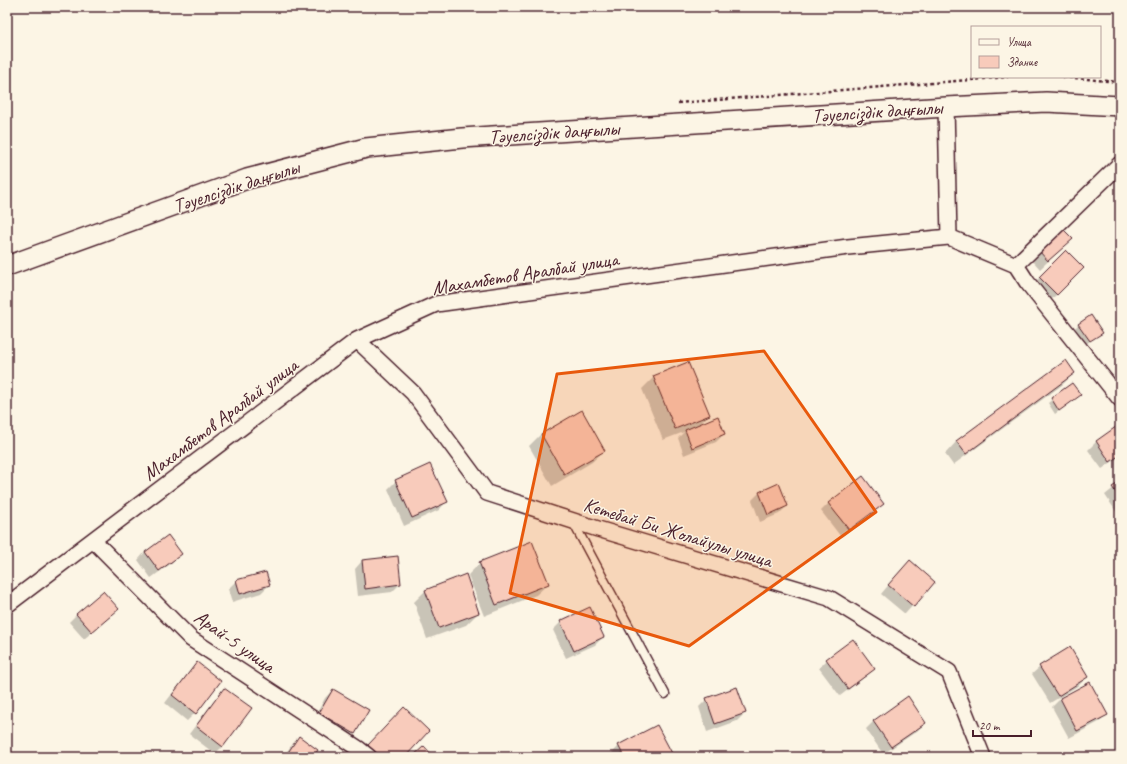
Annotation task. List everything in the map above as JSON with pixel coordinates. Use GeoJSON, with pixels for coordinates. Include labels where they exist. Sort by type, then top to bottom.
{"type":"FeatureCollection","features":[{"type":"Feature","properties":{"kind":"street","name":"Тәуелсіздік даңғылы"},"geometry":{"type":"LineString","coordinates":[[7,266],[247,179],[366,148],[462,138],[946,107],[1046,102],[1120,106]]}},
{"type":"Feature","properties":{"kind":"street"},"geometry":{"type":"LineString","coordinates":[[946,107],[950,237],[1016,265],[1027,282],[1120,399]]}},
{"type":"Feature","properties":{"kind":"street"},"geometry":{"type":"LineString","coordinates":[[1016,265],[1120,164]]}},
{"type":"Feature","properties":{"kind":"street","name":"Махамбетов Аралбай улица"},"geometry":{"type":"LineString","coordinates":[[7,605],[357,340],[436,304],[848,247],[950,237]]}},
{"type":"Feature","properties":{"kind":"street","name":"Кетебай Би Жолайулы улица"},"geometry":{"type":"LineString","coordinates":[[357,340],[413,393],[488,493],[572,521],[829,598],[949,672],[983,757]]}},
{"type":"Feature","properties":{"kind":"street","name":"Арай-5 улица"},"geometry":{"type":"LineString","coordinates":[[93,540],[191,639],[359,748],[369,757]]}},
{"type":"Feature","properties":{"kind":"lane"},"geometry":{"type":"LineString","coordinates":[[572,521],[665,694]]}},
{"type":"Feature","properties":{"kind":"path"},"geometry":{"type":"LineString","coordinates":[[1074,78],[1120,82]]}},
{"type":"Feature","properties":{"kind":"highlighted area"},"geometry":{"type":"Polygon","coordinates":[[[764,351],[876,512],[689,646],[510,593],[557,374],[764,351]]]}},
{"type":"Feature","properties":{"kind":"building"},"geometry":{"type":"Polygon","coordinates":[[[1063,229],[1073,239],[1048,261],[1039,251],[1063,229]]]}},
{"type":"Feature","properties":{"kind":"building"},"geometry":{"type":"Polygon","coordinates":[[[1066,250],[1084,268],[1057,295],[1039,277],[1066,250]]]}},
{"type":"Feature","properties":{"kind":"building"},"geometry":{"type":"Polygon","coordinates":[[[1091,315],[1103,333],[1090,341],[1078,324],[1091,315]]]}},
{"type":"Feature","properties":{"kind":"building"},"geometry":{"type":"Polygon","coordinates":[[[1066,360],[1075,373],[966,454],[956,441],[1066,360]]]}},
{"type":"Feature","properties":{"kind":"building"},"geometry":{"type":"Polygon","coordinates":[[[688,362],[710,415],[675,429],[653,376],[688,362]]]}},
{"type":"Feature","properties":{"kind":"building"},"geometry":{"type":"Polygon","coordinates":[[[1072,383],[1081,395],[1059,411],[1051,398],[1072,383]]]}},
{"type":"Feature","properties":{"kind":"building"},"geometry":{"type":"Polygon","coordinates":[[[582,410],[605,451],[564,474],[541,434],[582,410]]]}},
{"type":"Feature","properties":{"kind":"building"},"geometry":{"type":"Polygon","coordinates":[[[718,416],[725,434],[692,448],[685,430],[718,416]]]}},
{"type":"Feature","properties":{"kind":"building"},"geometry":{"type":"Polygon","coordinates":[[[1120,424],[1120,455],[1110,462],[1096,441],[1120,424]]]}},
{"type":"Feature","properties":{"kind":"building"},"geometry":{"type":"Polygon","coordinates":[[[430,464],[448,502],[412,518],[395,480],[430,464]]]}},
{"type":"Feature","properties":{"kind":"building"},"geometry":{"type":"Polygon","coordinates":[[[863,476],[884,504],[849,530],[828,503],[863,476]]]}},
{"type":"Feature","properties":{"kind":"building"},"geometry":{"type":"Polygon","coordinates":[[[1120,482],[1120,498],[1112,487],[1120,482]]]}},
{"type":"Feature","properties":{"kind":"building"},"geometry":{"type":"Polygon","coordinates":[[[779,483],[788,506],[768,515],[759,492],[779,483]]]}},
{"type":"Feature","properties":{"kind":"building"},"geometry":{"type":"Polygon","coordinates":[[[168,535],[182,554],[159,571],[145,552],[168,535]]]}},
{"type":"Feature","properties":{"kind":"building"},"geometry":{"type":"Polygon","coordinates":[[[532,541],[549,584],[496,605],[479,562],[532,541]]]}},
{"type":"Feature","properties":{"kind":"building"},"geometry":{"type":"Polygon","coordinates":[[[398,556],[401,584],[365,589],[362,560],[398,556]]]}},
{"type":"Feature","properties":{"kind":"building"},"geometry":{"type":"Polygon","coordinates":[[[910,560],[935,582],[914,607],[888,585],[910,560]]]}},
{"type":"Feature","properties":{"kind":"building"},"geometry":{"type":"Polygon","coordinates":[[[266,572],[270,585],[240,594],[236,580],[266,572]]]}},
{"type":"Feature","properties":{"kind":"building"},"geometry":{"type":"Polygon","coordinates":[[[466,574],[479,613],[439,628],[425,590],[466,574]]]}},
{"type":"Feature","properties":{"kind":"building"},"geometry":{"type":"Polygon","coordinates":[[[103,591],[119,609],[92,632],[76,614],[103,591]]]}},
{"type":"Feature","properties":{"kind":"building"},"geometry":{"type":"Polygon","coordinates":[[[590,607],[604,637],[574,651],[560,621],[590,607]]]}},
{"type":"Feature","properties":{"kind":"building"},"geometry":{"type":"Polygon","coordinates":[[[853,639],[875,669],[848,689],[826,659],[853,639]]]}},
{"type":"Feature","properties":{"kind":"building"},"geometry":{"type":"Polygon","coordinates":[[[1070,647],[1088,677],[1058,696],[1039,666],[1070,647]]]}},
{"type":"Feature","properties":{"kind":"building"},"geometry":{"type":"Polygon","coordinates":[[[197,662],[221,681],[196,714],[172,695],[197,662]]]}},
{"type":"Feature","properties":{"kind":"building"},"geometry":{"type":"Polygon","coordinates":[[[1090,682],[1108,715],[1077,731],[1060,698],[1090,682]]]}},
{"type":"Feature","properties":{"kind":"building"},"geometry":{"type":"Polygon","coordinates":[[[737,687],[746,713],[715,724],[706,698],[737,687]]]}},
{"type":"Feature","properties":{"kind":"building"},"geometry":{"type":"Polygon","coordinates":[[[224,688],[252,708],[223,747],[196,726],[224,688]]]}},
{"type":"Feature","properties":{"kind":"building"},"geometry":{"type":"Polygon","coordinates":[[[333,689],[369,710],[355,734],[319,713],[333,689]]]}},
{"type":"Feature","properties":{"kind":"building"},"geometry":{"type":"Polygon","coordinates":[[[908,696],[926,723],[891,747],[873,721],[908,696]]]}},
{"type":"Feature","properties":{"kind":"building"},"geometry":{"type":"Polygon","coordinates":[[[404,707],[429,731],[405,757],[380,757],[368,745],[404,707]]]}},
{"type":"Feature","properties":{"kind":"building"},"geometry":{"type":"Polygon","coordinates":[[[657,725],[674,757],[624,757],[618,745],[657,725]]]}},
{"type":"Feature","properties":{"kind":"building"},"geometry":{"type":"Polygon","coordinates":[[[299,736],[318,750],[313,757],[285,757],[299,736]]]}},
{"type":"Feature","properties":{"kind":"building"},"geometry":{"type":"Polygon","coordinates":[[[424,746],[434,757],[412,757],[424,746]]]}}]}
